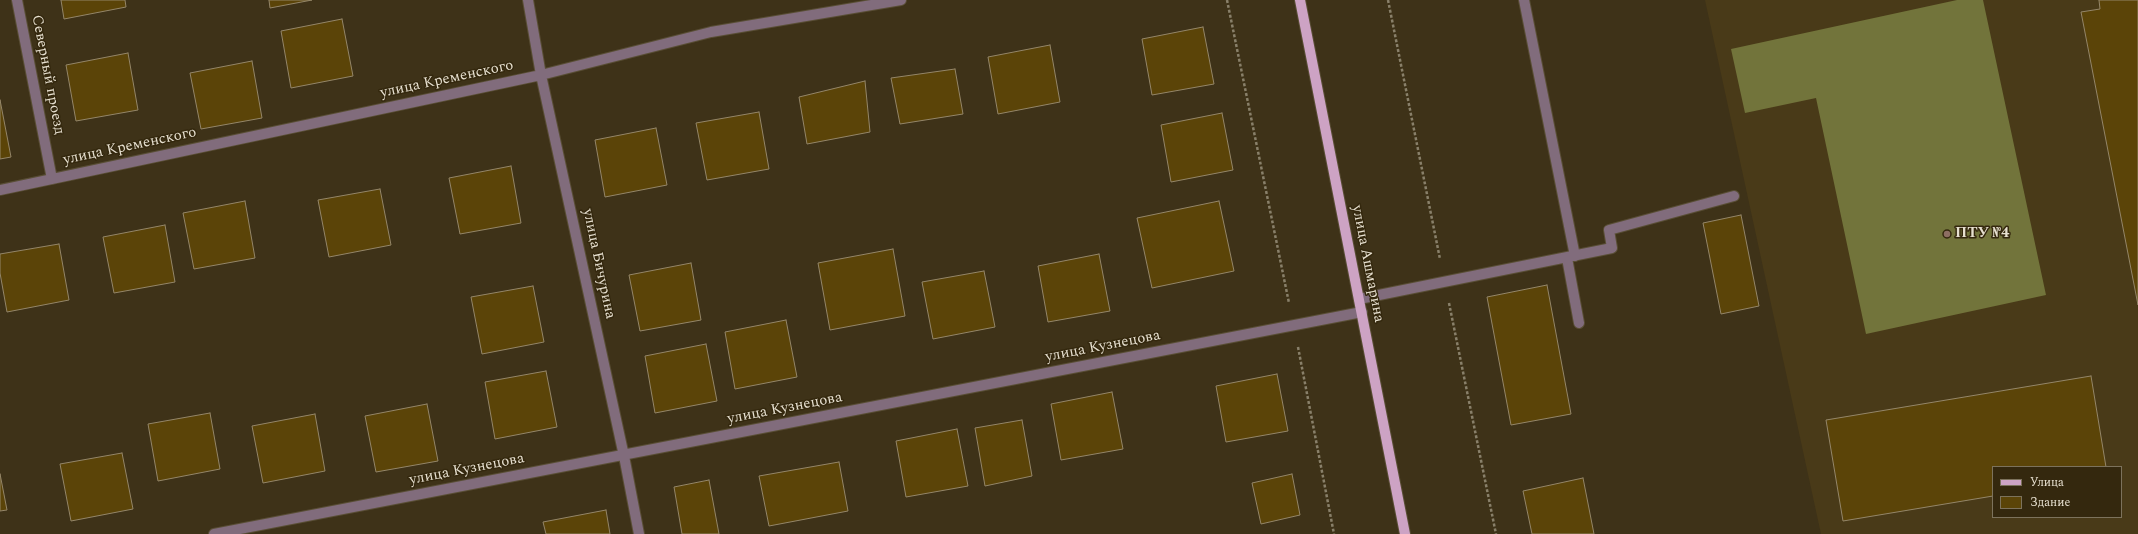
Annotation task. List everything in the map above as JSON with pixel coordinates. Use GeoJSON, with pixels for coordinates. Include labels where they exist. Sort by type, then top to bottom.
{"type":"FeatureCollection","features":[{"type":"Feature","properties":{"kind":"main road","name":"улица Ашмарина"},"geometry":{"type":"LineString","coordinates":[[1300,0],[1405,534]]}},
{"type":"Feature","properties":{"kind":"street","name":"Северный проезд"},"geometry":{"type":"LineString","coordinates":[[17,0],[52,179]]}},
{"type":"Feature","properties":{"kind":"street","name":"улица Бичурина"},"geometry":{"type":"LineString","coordinates":[[528,0],[541,75],[624,456],[639,534]]}},
{"type":"Feature","properties":{"kind":"street","name":"улица Кременского"},"geometry":{"type":"LineString","coordinates":[[0,190],[541,75],[711,32],[901,0]]}},
{"type":"Feature","properties":{"kind":"street"},"geometry":{"type":"LineString","coordinates":[[1524,0],[1571,257],[1579,323]]}},
{"type":"Feature","properties":{"kind":"street"},"geometry":{"type":"LineString","coordinates":[[1359,299],[1612,248],[1609,230],[1734,196]]}},
{"type":"Feature","properties":{"kind":"street","name":"улица Кузнецова"},"geometry":{"type":"LineString","coordinates":[[214,534],[624,456],[1362,312]]}},
{"type":"Feature","properties":{"kind":"path"},"geometry":{"type":"LineString","coordinates":[[1227,0],[1294,326],[1334,534]]}},
{"type":"Feature","properties":{"kind":"shaded area","name":"ПТУ №4"},"geometry":{"type":"Polygon","coordinates":[[[1705,0],[2138,0],[2138,534],[1821,534],[1705,0]]]}},
{"type":"Feature","properties":{"kind":"green space"},"geometry":{"type":"Polygon","coordinates":[[[1957,0],[1983,0],[2046,295],[1866,334],[1816,98],[1745,113],[1731,49],[1957,0]]]}},
{"type":"Feature","properties":{"kind":"building"},"geometry":{"type":"Polygon","coordinates":[[[61,0],[125,0],[126,7],[64,19],[61,0]]]}},
{"type":"Feature","properties":{"kind":"building"},"geometry":{"type":"Polygon","coordinates":[[[269,0],[312,0],[270,8],[269,0]]]}},
{"type":"Feature","properties":{"kind":"building"},"geometry":{"type":"Polygon","coordinates":[[[2099,0],[2138,0],[2138,305],[2081,12],[2100,9],[2099,0]]]}},
{"type":"Feature","properties":{"kind":"building"},"geometry":{"type":"Polygon","coordinates":[[[342,19],[353,76],[291,88],[281,31],[342,19]]]}},
{"type":"Feature","properties":{"kind":"building"},"geometry":{"type":"Polygon","coordinates":[[[1203,27],[1214,84],[1152,95],[1142,39],[1203,27]]]}},
{"type":"Feature","properties":{"kind":"building"},"geometry":{"type":"Polygon","coordinates":[[[1050,45],[1060,102],[998,114],[988,57],[1050,45]]]}},
{"type":"Feature","properties":{"kind":"building"},"geometry":{"type":"Polygon","coordinates":[[[128,53],[138,110],[76,121],[66,65],[128,53]]]}},
{"type":"Feature","properties":{"kind":"building"},"geometry":{"type":"Polygon","coordinates":[[[252,61],[262,118],[201,129],[190,73],[252,61]]]}},
{"type":"Feature","properties":{"kind":"building"},"geometry":{"type":"Polygon","coordinates":[[[955,69],[963,114],[900,124],[891,78],[955,69]]]}},
{"type":"Feature","properties":{"kind":"building"},"geometry":{"type":"Polygon","coordinates":[[[865,81],[870,132],[807,144],[799,97],[865,81]]]}},
{"type":"Feature","properties":{"kind":"building"},"geometry":{"type":"Polygon","coordinates":[[[0,100],[11,157],[0,159],[0,100]]]}},
{"type":"Feature","properties":{"kind":"building"},"geometry":{"type":"Polygon","coordinates":[[[759,112],[769,169],[707,180],[696,123],[759,112]]]}},
{"type":"Feature","properties":{"kind":"building"},"geometry":{"type":"Polygon","coordinates":[[[1222,113],[1233,170],[1171,182],[1161,125],[1222,113]]]}},
{"type":"Feature","properties":{"kind":"building"},"geometry":{"type":"Polygon","coordinates":[[[656,128],[667,185],[605,197],[595,140],[656,128]]]}},
{"type":"Feature","properties":{"kind":"building"},"geometry":{"type":"Polygon","coordinates":[[[511,166],[521,223],[460,234],[449,178],[511,166]]]}},
{"type":"Feature","properties":{"kind":"building"},"geometry":{"type":"Polygon","coordinates":[[[380,189],[391,245],[329,257],[318,200],[380,189]]]}},
{"type":"Feature","properties":{"kind":"building"},"geometry":{"type":"Polygon","coordinates":[[[245,201],[255,258],[194,269],[183,213],[245,201]]]}},
{"type":"Feature","properties":{"kind":"building"},"geometry":{"type":"Polygon","coordinates":[[[1219,201],[1234,271],[1152,288],[1137,218],[1219,201]]]}},
{"type":"Feature","properties":{"kind":"building"},"geometry":{"type":"Polygon","coordinates":[[[1741,215],[1759,306],[1721,314],[1703,223],[1741,215]]]}},
{"type":"Feature","properties":{"kind":"building"},"geometry":{"type":"Polygon","coordinates":[[[165,225],[175,282],[114,293],[103,237],[165,225]]]}},
{"type":"Feature","properties":{"kind":"building"},"geometry":{"type":"Polygon","coordinates":[[[59,244],[69,300],[7,312],[0,273],[0,254],[59,244]]]}},
{"type":"Feature","properties":{"kind":"building"},"geometry":{"type":"Polygon","coordinates":[[[893,249],[905,316],[830,330],[818,263],[893,249]]]}},
{"type":"Feature","properties":{"kind":"building"},"geometry":{"type":"Polygon","coordinates":[[[1099,254],[1110,311],[1048,322],[1038,266],[1099,254]]]}},
{"type":"Feature","properties":{"kind":"building"},"geometry":{"type":"Polygon","coordinates":[[[691,263],[701,320],[640,331],[629,275],[691,263]]]}},
{"type":"Feature","properties":{"kind":"building"},"geometry":{"type":"Polygon","coordinates":[[[984,271],[995,327],[933,339],[922,282],[984,271]]]}},
{"type":"Feature","properties":{"kind":"building"},"geometry":{"type":"Polygon","coordinates":[[[1547,285],[1571,414],[1511,425],[1487,297],[1547,285]]]}},
{"type":"Feature","properties":{"kind":"building"},"geometry":{"type":"Polygon","coordinates":[[[533,286],[544,342],[482,354],[471,297],[533,286]]]}},
{"type":"Feature","properties":{"kind":"building"},"geometry":{"type":"Polygon","coordinates":[[[786,320],[797,377],[735,389],[725,332],[786,320]]]}},
{"type":"Feature","properties":{"kind":"building"},"geometry":{"type":"Polygon","coordinates":[[[706,344],[717,401],[655,413],[645,356],[706,344]]]}},
{"type":"Feature","properties":{"kind":"building"},"geometry":{"type":"Polygon","coordinates":[[[546,371],[557,427],[495,439],[485,382],[546,371]]]}},
{"type":"Feature","properties":{"kind":"building"},"geometry":{"type":"Polygon","coordinates":[[[1277,374],[1288,431],[1226,442],[1216,386],[1277,374]]]}},
{"type":"Feature","properties":{"kind":"building"},"geometry":{"type":"Polygon","coordinates":[[[2091,376],[2106,466],[1992,466],[1992,496],[1843,521],[1826,420],[2091,376]]]}},
{"type":"Feature","properties":{"kind":"building"},"geometry":{"type":"Polygon","coordinates":[[[1112,392],[1123,449],[1061,460],[1051,404],[1112,392]]]}},
{"type":"Feature","properties":{"kind":"building"},"geometry":{"type":"Polygon","coordinates":[[[427,404],[438,461],[376,472],[365,416],[427,404]]]}},
{"type":"Feature","properties":{"kind":"building"},"geometry":{"type":"Polygon","coordinates":[[[210,413],[220,469],[158,481],[148,424],[210,413]]]}},
{"type":"Feature","properties":{"kind":"building"},"geometry":{"type":"Polygon","coordinates":[[[315,414],[325,471],[263,483],[252,426],[315,414]]]}},
{"type":"Feature","properties":{"kind":"building"},"geometry":{"type":"Polygon","coordinates":[[[1022,420],[1032,476],[985,486],[975,428],[1022,420]]]}},
{"type":"Feature","properties":{"kind":"building"},"geometry":{"type":"Polygon","coordinates":[[[957,429],[968,486],[906,497],[896,441],[957,429]]]}},
{"type":"Feature","properties":{"kind":"building"},"geometry":{"type":"Polygon","coordinates":[[[122,453],[133,509],[71,521],[60,464],[122,453]]]}},
{"type":"Feature","properties":{"kind":"building"},"geometry":{"type":"Polygon","coordinates":[[[839,462],[848,511],[769,526],[759,476],[839,462]]]}},
{"type":"Feature","properties":{"kind":"building"},"geometry":{"type":"Polygon","coordinates":[[[0,474],[7,510],[0,511],[0,474]]]}},
{"type":"Feature","properties":{"kind":"building"},"geometry":{"type":"Polygon","coordinates":[[[1292,474],[1300,515],[1261,524],[1252,483],[1292,474]]]}},
{"type":"Feature","properties":{"kind":"building"},"geometry":{"type":"Polygon","coordinates":[[[1583,478],[1594,534],[1532,534],[1523,491],[1583,478]]]}},
{"type":"Feature","properties":{"kind":"building"},"geometry":{"type":"Polygon","coordinates":[[[709,480],[719,534],[682,534],[674,487],[709,480]]]}},
{"type":"Feature","properties":{"kind":"building"},"geometry":{"type":"Polygon","coordinates":[[[606,510],[610,534],[546,534],[543,522],[606,510]]]}},
{"type":"Feature","properties":{"kind":"place","name":"ПТУ №4"},"geometry":{"type":"Point","coordinates":[1947,234]}}]}
